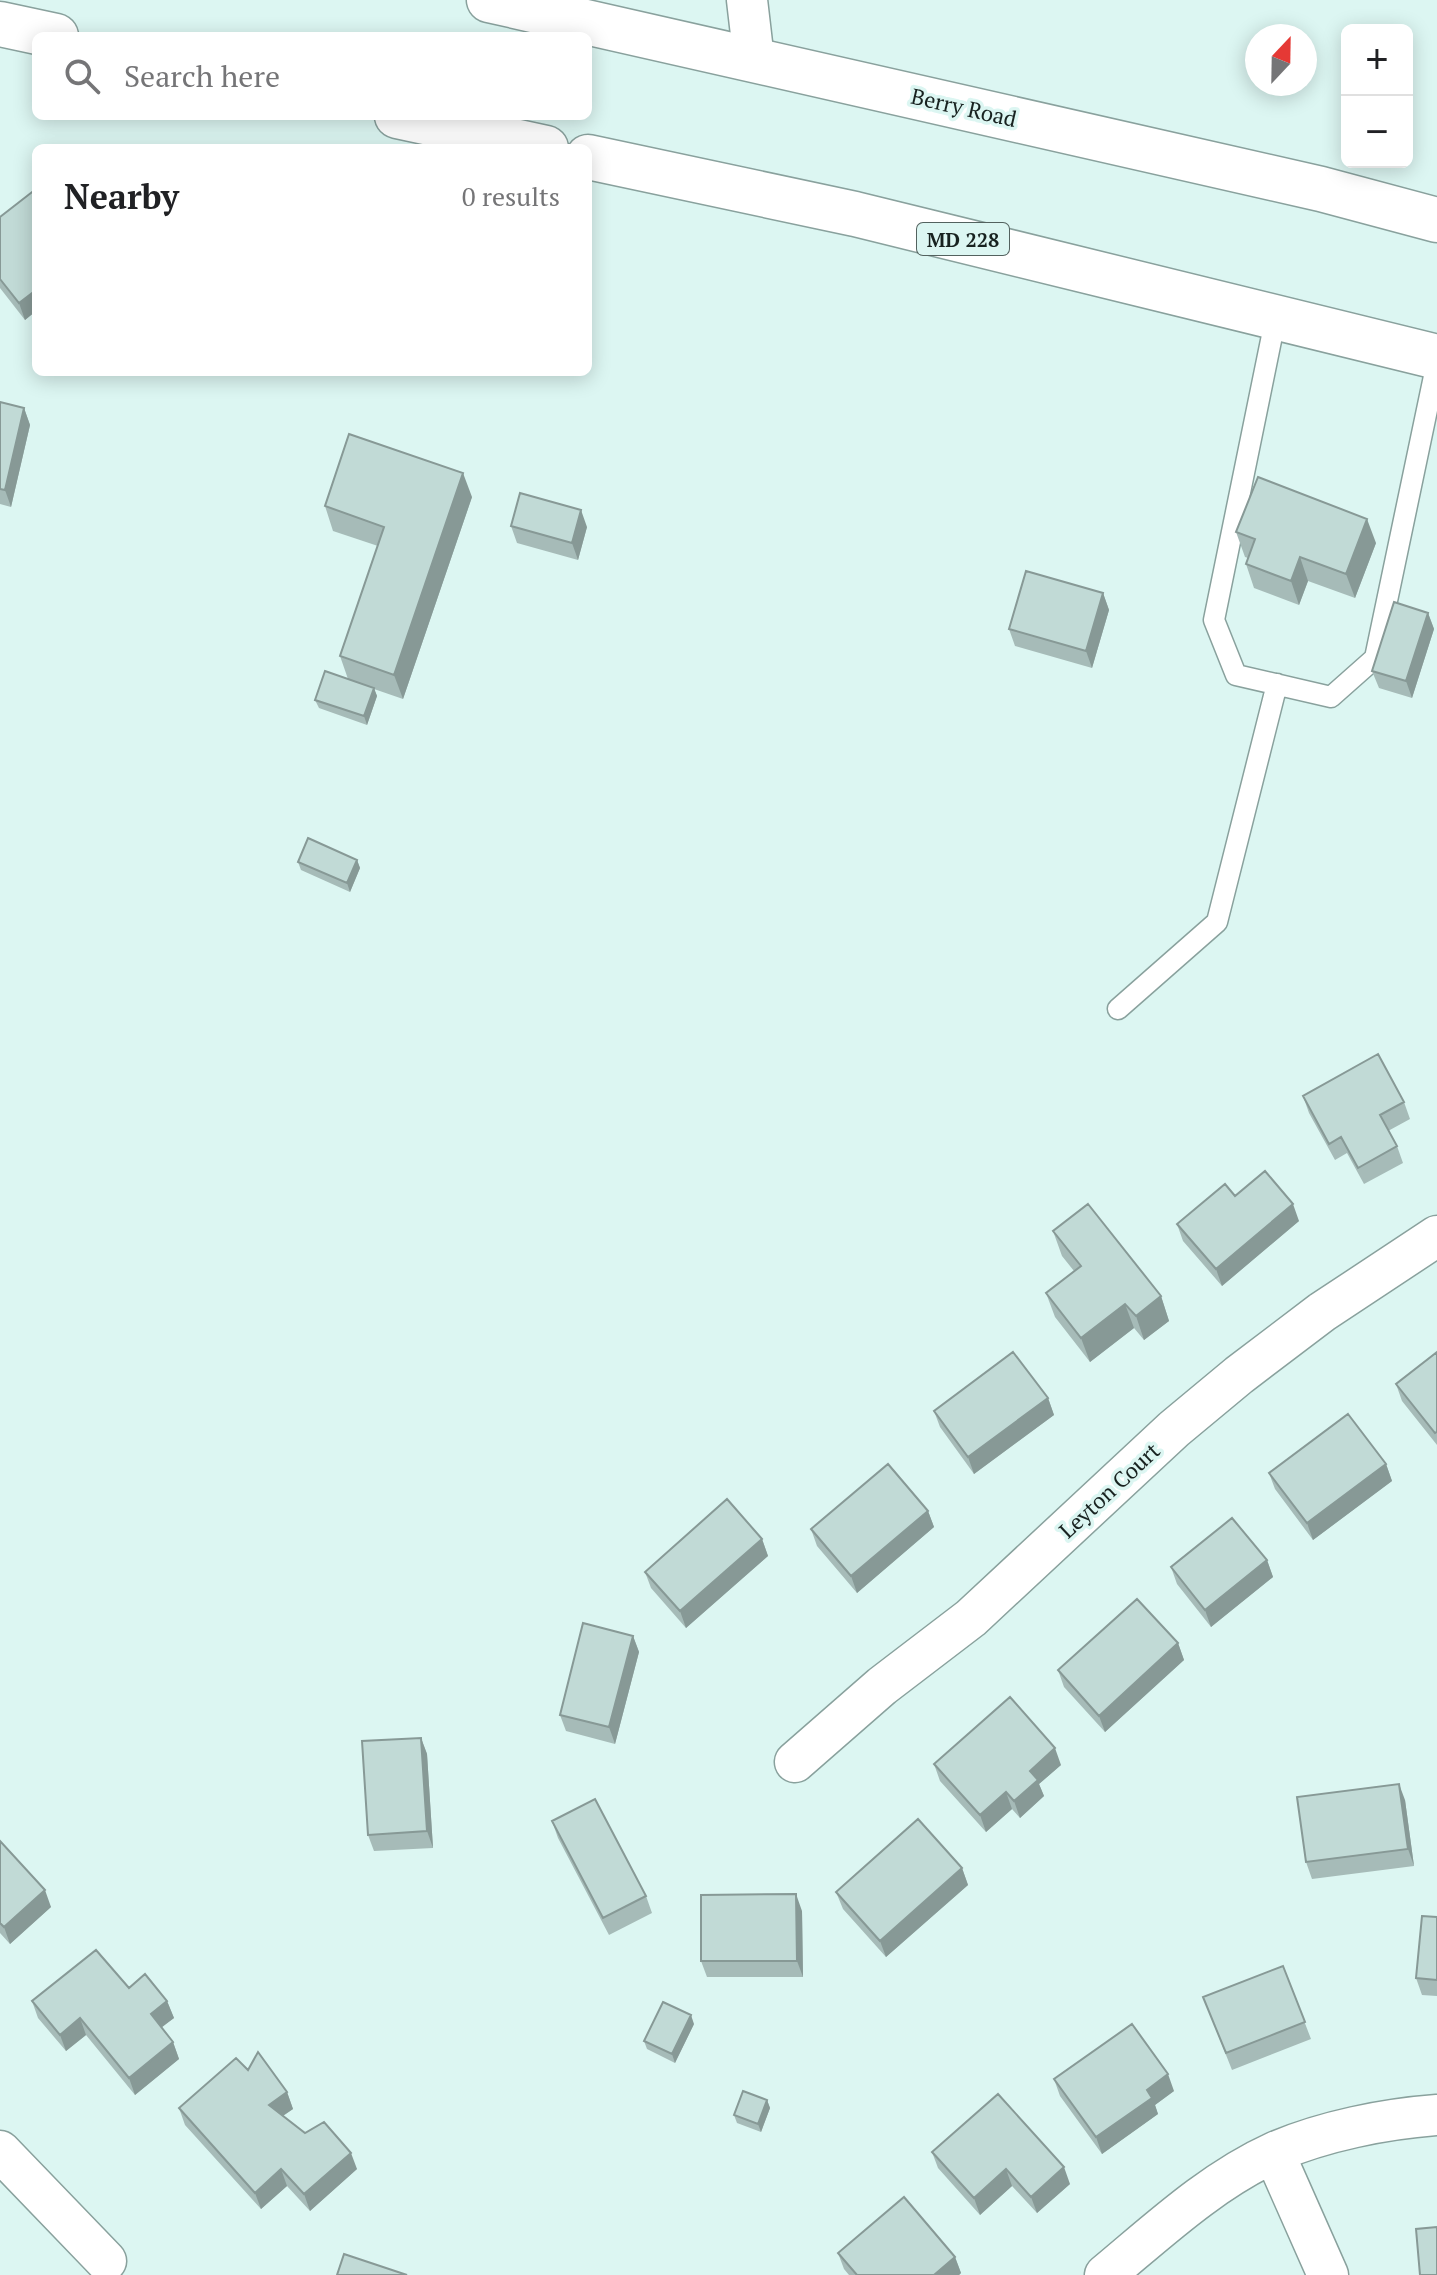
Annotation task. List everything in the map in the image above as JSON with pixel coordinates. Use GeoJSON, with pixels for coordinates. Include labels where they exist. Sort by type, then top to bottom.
{"type":"FeatureCollection","features":[{"type":"Feature","properties":{"kind":"highway","name":"Berry Road"},"geometry":{"type":"LineString","coordinates":[[489,0],[562,7],[754,60],[1321,189],[1437,220]]}},
{"type":"Feature","properties":{"kind":"highway"},"geometry":{"type":"LineString","coordinates":[[0,24],[37,32]]}},
{"type":"Feature","properties":{"kind":"highway"},"geometry":{"type":"LineString","coordinates":[[416,120],[527,144]]}},
{"type":"Feature","properties":{"kind":"highway","name":"MD 228"},"geometry":{"type":"LineString","coordinates":[[592,158],[855,214],[1276,316],[1437,360]]}},
{"type":"Feature","properties":{"kind":"street"},"geometry":{"type":"LineString","coordinates":[[747,0],[754,60]]}},
{"type":"Feature","properties":{"kind":"street","name":"Leyton Court"},"geometry":{"type":"LineString","coordinates":[[795,1762],[882,1686],[971,1618],[1174,1429],[1239,1375],[1322,1312],[1437,1236]]}},
{"type":"Feature","properties":{"kind":"street"},"geometry":{"type":"LineString","coordinates":[[1105,2275],[1197,2199],[1274,2153],[1363,2126],[1437,2115]]}},
{"type":"Feature","properties":{"kind":"street"},"geometry":{"type":"LineString","coordinates":[[0,2151],[106,2261]]}},
{"type":"Feature","properties":{"kind":"street"},"geometry":{"type":"LineString","coordinates":[[1274,2153],[1328,2275]]}},
{"type":"Feature","properties":{"kind":"lane"},"geometry":{"type":"LineString","coordinates":[[1276,316],[1214,620],[1236,675],[1331,697],[1375,658],[1437,360]]}},
{"type":"Feature","properties":{"kind":"lane"},"geometry":{"type":"LineString","coordinates":[[1118,1009],[1217,922],[1277,684]]}},
{"type":"Feature","properties":{"kind":"building"},"geometry":{"type":"Polygon","coordinates":[[[32,192],[32,293],[19,303],[0,279],[0,217],[32,192]]]}},
{"type":"Feature","properties":{"kind":"building"},"geometry":{"type":"Polygon","coordinates":[[[0,402],[24,408],[5,490],[0,489],[0,402]]]}},
{"type":"Feature","properties":{"kind":"building"},"geometry":{"type":"Polygon","coordinates":[[[349,434],[463,473],[394,675],[340,656],[384,527],[325,506],[349,434]]]}},
{"type":"Feature","properties":{"kind":"building"},"geometry":{"type":"Polygon","coordinates":[[[1258,477],[1367,519],[1346,574],[1300,557],[1291,581],[1246,564],[1255,539],[1236,532],[1258,477]]]}},
{"type":"Feature","properties":{"kind":"building"},"geometry":{"type":"Polygon","coordinates":[[[520,493],[581,510],[572,543],[511,526],[520,493]]]}},
{"type":"Feature","properties":{"kind":"building"},"geometry":{"type":"Polygon","coordinates":[[[1026,571],[1103,593],[1086,651],[1009,629],[1026,571]]]}},
{"type":"Feature","properties":{"kind":"building"},"geometry":{"type":"Polygon","coordinates":[[[1394,602],[1428,613],[1406,681],[1372,671],[1394,602]]]}},
{"type":"Feature","properties":{"kind":"building"},"geometry":{"type":"Polygon","coordinates":[[[325,671],[374,688],[364,716],[315,700],[325,671]]]}},
{"type":"Feature","properties":{"kind":"building"},"geometry":{"type":"Polygon","coordinates":[[[308,838],[357,860],[347,883],[298,862],[308,838]]]}},
{"type":"Feature","properties":{"kind":"building"},"geometry":{"type":"Polygon","coordinates":[[[1378,1054],[1404,1102],[1380,1115],[1397,1146],[1358,1168],[1341,1137],[1329,1144],[1303,1096],[1378,1054]]]}},
{"type":"Feature","properties":{"kind":"building"},"geometry":{"type":"Polygon","coordinates":[[[1265,1171],[1293,1204],[1216,1269],[1177,1224],[1225,1184],[1235,1196],[1265,1171]]]}},
{"type":"Feature","properties":{"kind":"building"},"geometry":{"type":"Polygon","coordinates":[[[1088,1204],[1161,1296],[1136,1316],[1125,1304],[1081,1338],[1046,1293],[1081,1266],[1053,1231],[1088,1204]]]}},
{"type":"Feature","properties":{"kind":"building"},"geometry":{"type":"Polygon","coordinates":[[[1013,1352],[1048,1398],[968,1457],[934,1411],[1013,1352]]]}},
{"type":"Feature","properties":{"kind":"building"},"geometry":{"type":"Polygon","coordinates":[[[1437,1352],[1437,1432],[1435,1433],[1396,1384],[1437,1352]]]}},
{"type":"Feature","properties":{"kind":"building"},"geometry":{"type":"Polygon","coordinates":[[[1348,1414],[1386,1464],[1307,1523],[1269,1473],[1348,1414]]]}},
{"type":"Feature","properties":{"kind":"building"},"geometry":{"type":"Polygon","coordinates":[[[888,1464],[928,1511],[851,1576],[811,1529],[888,1464]]]}},
{"type":"Feature","properties":{"kind":"building"},"geometry":{"type":"Polygon","coordinates":[[[727,1499],[762,1539],[680,1611],[645,1572],[727,1499]]]}},
{"type":"Feature","properties":{"kind":"building"},"geometry":{"type":"Polygon","coordinates":[[[1232,1518],[1267,1560],[1205,1610],[1171,1567],[1232,1518]]]}},
{"type":"Feature","properties":{"kind":"building"},"geometry":{"type":"Polygon","coordinates":[[[1137,1599],[1178,1643],[1099,1716],[1058,1670],[1137,1599]]]}},
{"type":"Feature","properties":{"kind":"building"},"geometry":{"type":"Polygon","coordinates":[[[583,1623],[633,1636],[609,1727],[560,1715],[583,1623]]]}},
{"type":"Feature","properties":{"kind":"building"},"geometry":{"type":"Polygon","coordinates":[[[1010,1697],[1055,1748],[1030,1771],[1038,1780],[1014,1801],[1006,1792],[980,1815],[934,1764],[1010,1697]]]}},
{"type":"Feature","properties":{"kind":"building"},"geometry":{"type":"Polygon","coordinates":[[[421,1738],[427,1831],[368,1835],[362,1741],[421,1738]]]}},
{"type":"Feature","properties":{"kind":"building"},"geometry":{"type":"Polygon","coordinates":[[[1399,1784],[1408,1849],[1306,1862],[1297,1797],[1399,1784]]]}},
{"type":"Feature","properties":{"kind":"building"},"geometry":{"type":"Polygon","coordinates":[[[595,1799],[646,1896],[603,1918],[552,1821],[595,1799]]]}},
{"type":"Feature","properties":{"kind":"building"},"geometry":{"type":"Polygon","coordinates":[[[918,1819],[962,1868],[880,1941],[836,1892],[918,1819]]]}},
{"type":"Feature","properties":{"kind":"building"},"geometry":{"type":"Polygon","coordinates":[[[0,1841],[45,1890],[4,1927],[0,1923],[0,1841]]]}},
{"type":"Feature","properties":{"kind":"building"},"geometry":{"type":"Polygon","coordinates":[[[796,1894],[797,1961],[701,1961],[701,1895],[796,1894]]]}},
{"type":"Feature","properties":{"kind":"building"},"geometry":{"type":"Polygon","coordinates":[[[1422,1916],[1437,1917],[1437,1980],[1416,1978],[1422,1916]]]}},
{"type":"Feature","properties":{"kind":"building"},"geometry":{"type":"Polygon","coordinates":[[[96,1950],[129,1988],[145,1974],[167,2001],[151,2014],[173,2042],[129,2078],[80,2018],[60,2035],[32,2001],[96,1950]]]}},
{"type":"Feature","properties":{"kind":"building"},"geometry":{"type":"Polygon","coordinates":[[[1283,1966],[1305,2022],[1226,2053],[1203,1997],[1283,1966]]]}},
{"type":"Feature","properties":{"kind":"building"},"geometry":{"type":"Polygon","coordinates":[[[663,2002],[691,2015],[672,2054],[644,2041],[663,2002]]]}},
{"type":"Feature","properties":{"kind":"building"},"geometry":{"type":"Polygon","coordinates":[[[1132,2024],[1168,2074],[1147,2090],[1152,2098],[1096,2137],[1054,2079],[1132,2024]]]}},
{"type":"Feature","properties":{"kind":"building"},"geometry":{"type":"Polygon","coordinates":[[[258,2052],[287,2092],[269,2105],[305,2133],[324,2122],[351,2153],[304,2194],[281,2169],[255,2193],[179,2108],[236,2058],[248,2070],[258,2052]]]}},
{"type":"Feature","properties":{"kind":"building"},"geometry":{"type":"Polygon","coordinates":[[[743,2091],[767,2100],[758,2124],[734,2115],[743,2091]]]}},
{"type":"Feature","properties":{"kind":"building"},"geometry":{"type":"Polygon","coordinates":[[[998,2094],[1064,2167],[1031,2197],[1006,2169],[974,2198],[932,2152],[998,2094]]]}},
{"type":"Feature","properties":{"kind":"building"},"geometry":{"type":"Polygon","coordinates":[[[904,2197],[955,2257],[934,2275],[857,2275],[838,2253],[904,2197]]]}},
{"type":"Feature","properties":{"kind":"building"},"geometry":{"type":"Polygon","coordinates":[[[1437,2227],[1437,2275],[1420,2275],[1416,2229],[1437,2227]]]}},
{"type":"Feature","properties":{"kind":"building"},"geometry":{"type":"Polygon","coordinates":[[[344,2254],[407,2275],[337,2275],[344,2254]]]}}]}
